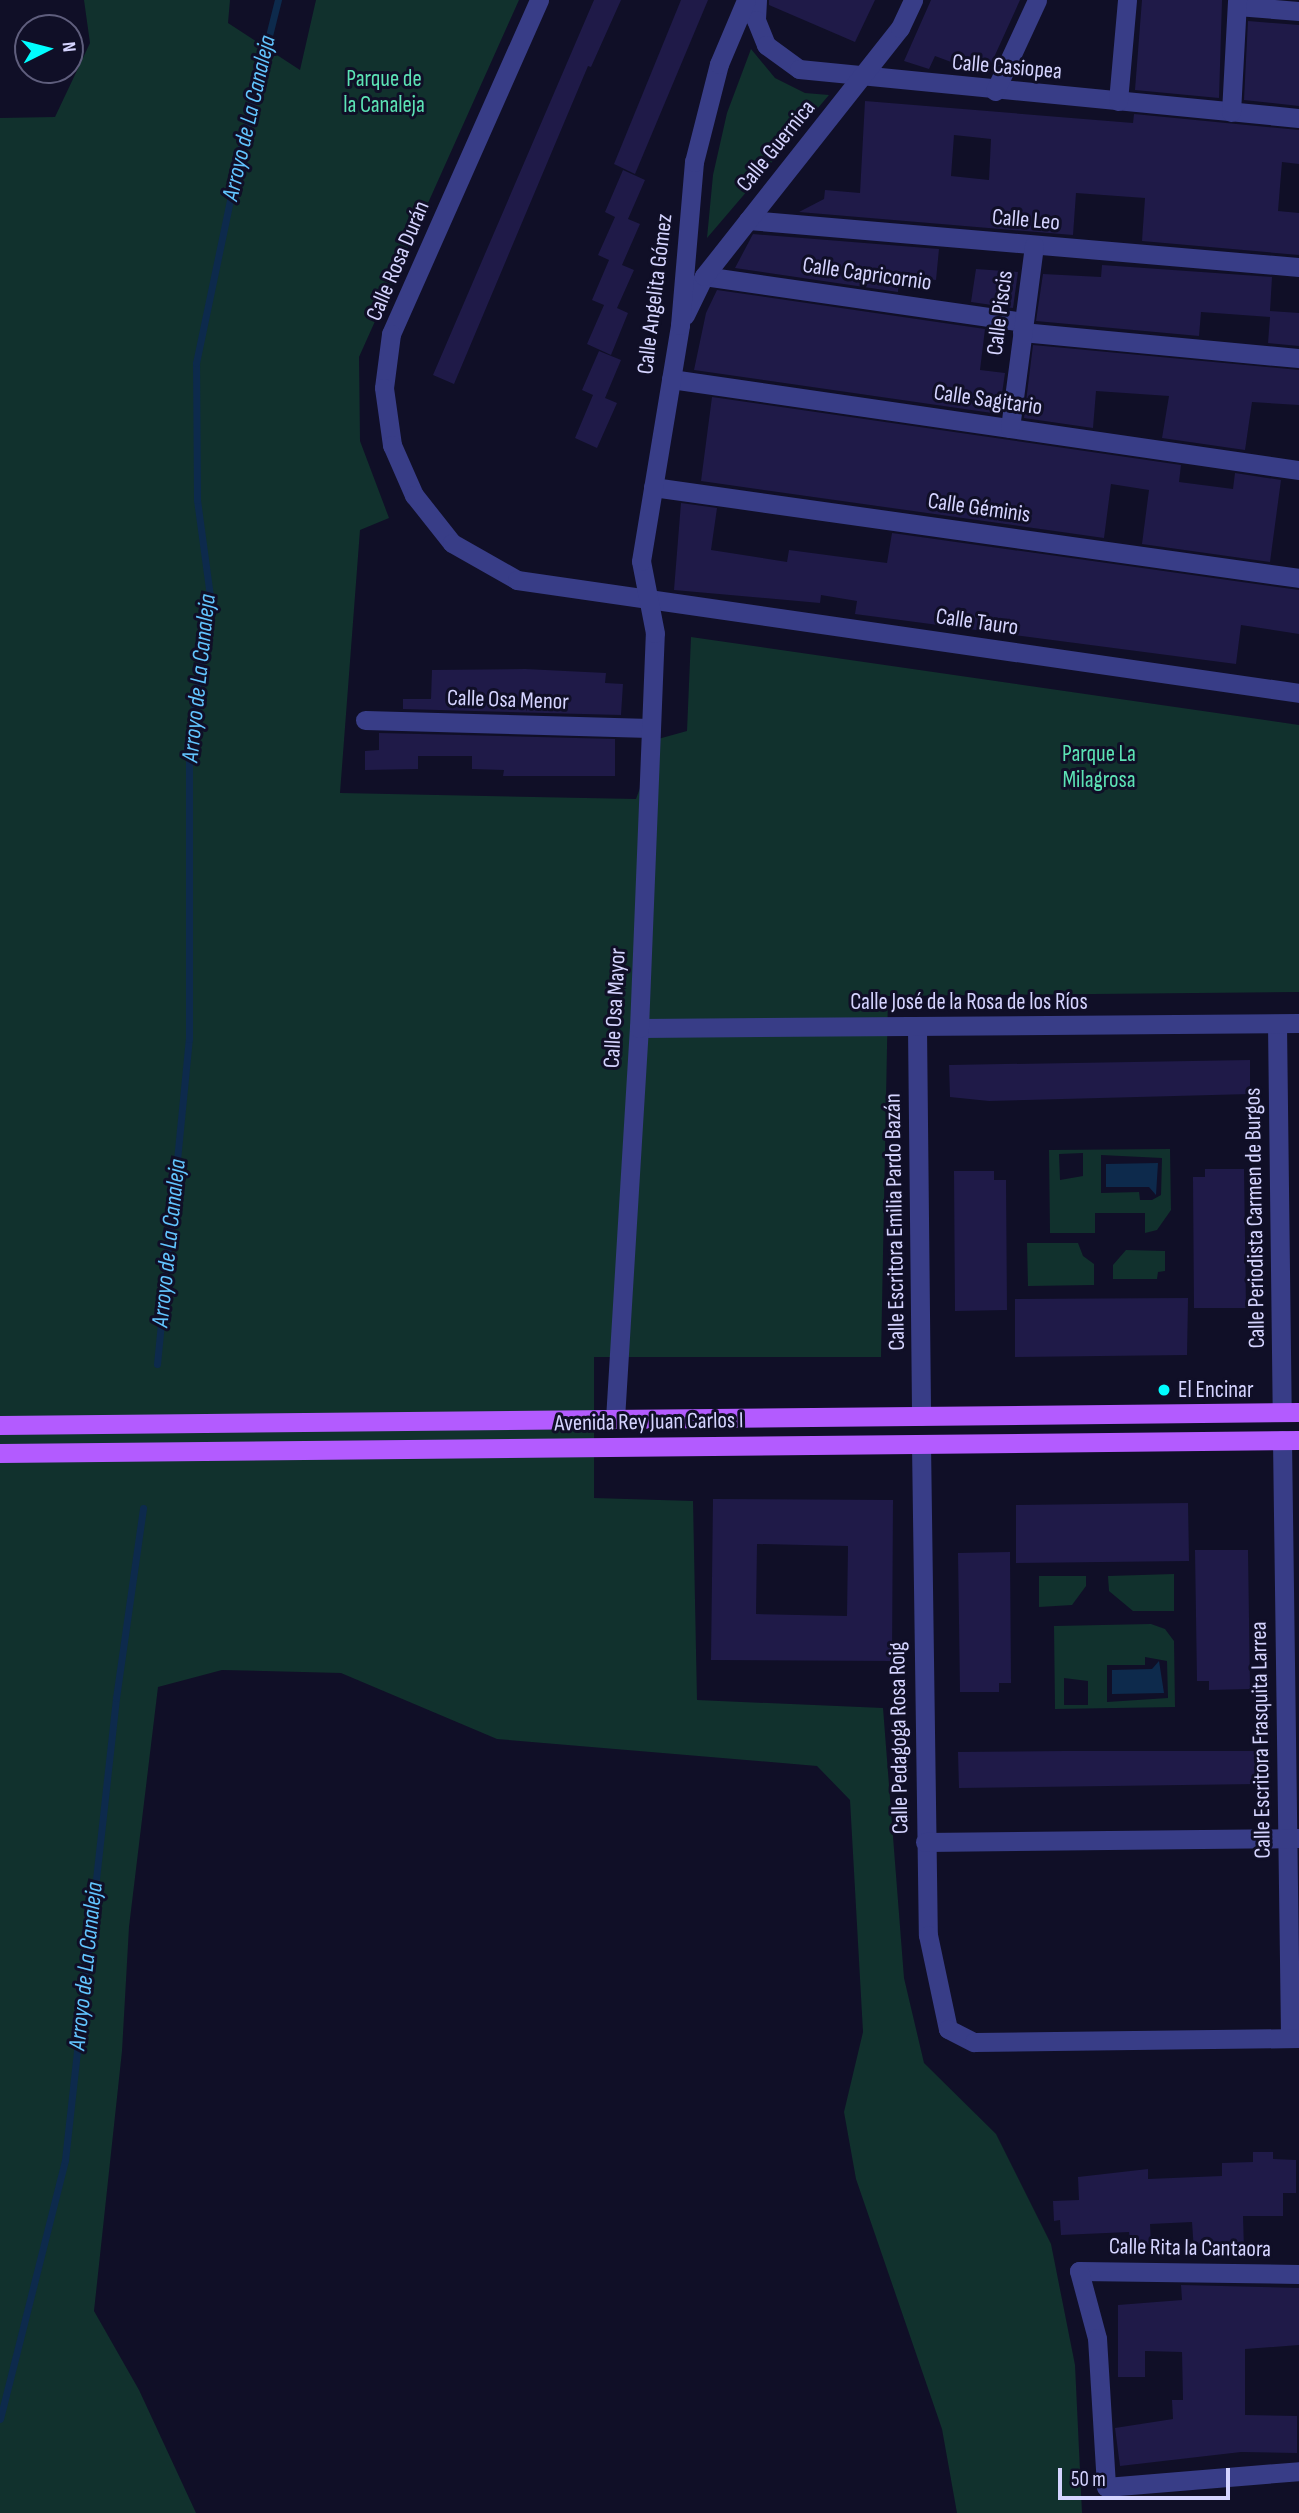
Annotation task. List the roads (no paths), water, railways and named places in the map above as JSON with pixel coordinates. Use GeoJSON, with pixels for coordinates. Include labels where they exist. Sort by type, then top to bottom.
{"type":"FeatureCollection","features":[{"type":"Feature","properties":{"kind":"main road","name":"Avenida Rey Juan Carlos I"},"geometry":{"type":"LineString","coordinates":[[0,1425],[1290,1412]]}},
{"type":"Feature","properties":{"kind":"main road","name":"Avenida Rey Juan Carlos I"},"geometry":{"type":"LineString","coordinates":[[0,1453],[1290,1440]]}},
{"type":"Feature","properties":{"kind":"street","name":"Calle Rosa Durán"},"geometry":{"type":"LineString","coordinates":[[539,0],[391,334],[384,387],[392,446],[414,495],[452,543],[517,580],[648,599]]}},
{"type":"Feature","properties":{"kind":"street","name":"Calle Angelita Gómez"},"geometry":{"type":"LineString","coordinates":[[648,599],[641,561],[680,325],[694,162],[719,64],[746,0]]}},
{"type":"Feature","properties":{"kind":"street","name":"Calle Casiopea"},"geometry":{"type":"LineString","coordinates":[[757,0],[756,20],[766,45],[779,58],[799,69],[862,78],[1299,118]]}},
{"type":"Feature","properties":{"kind":"street","name":"Calle Guernica"},"geometry":{"type":"LineString","coordinates":[[680,325],[704,276],[900,28],[912,0]]}},
{"type":"Feature","properties":{"kind":"street"},"geometry":{"type":"LineString","coordinates":[[995,91],[1037,0]]}},
{"type":"Feature","properties":{"kind":"street"},"geometry":{"type":"LineString","coordinates":[[1118,102],[1127,0]]}},
{"type":"Feature","properties":{"kind":"street"},"geometry":{"type":"LineString","coordinates":[[1231,112],[1237,3],[1299,10]]}},
{"type":"Feature","properties":{"kind":"street","name":"Calle Leo"},"geometry":{"type":"LineString","coordinates":[[748,220],[1299,267]]}},
{"type":"Feature","properties":{"kind":"street","name":"Calle Piscis"},"geometry":{"type":"LineString","coordinates":[[1010,428],[1034,246]]}},
{"type":"Feature","properties":{"kind":"street","name":"Calle Capricornio"},"geometry":{"type":"LineString","coordinates":[[704,276],[1023,327],[1299,358]]}},
{"type":"Feature","properties":{"kind":"street","name":"Calle Sagitario"},"geometry":{"type":"LineString","coordinates":[[671,379],[1299,470]]}},
{"type":"Feature","properties":{"kind":"street","name":"Calle Géminis"},"geometry":{"type":"LineString","coordinates":[[653,487],[1299,578]]}},
{"type":"Feature","properties":{"kind":"street","name":"Calle Tauro"},"geometry":{"type":"LineString","coordinates":[[648,599],[1299,693]]}},
{"type":"Feature","properties":{"kind":"street","name":"Calle Osa Mayor"},"geometry":{"type":"LineString","coordinates":[[615,1419],[639,1028],[654,633],[648,599]]}},
{"type":"Feature","properties":{"kind":"street","name":"Calle Osa Menor"},"geometry":{"type":"LineString","coordinates":[[365,720],[650,728]]}},
{"type":"Feature","properties":{"kind":"street","name":"Calle José de la Rosa de los Ríos"},"geometry":{"type":"LineString","coordinates":[[639,1028],[1299,1023]]}},
{"type":"Feature","properties":{"kind":"street","name":"Calle Periodista Carmen de Burgos"},"geometry":{"type":"LineString","coordinates":[[1277,1024],[1290,1412]]}},
{"type":"Feature","properties":{"kind":"street","name":"Calle Escritora Emilia Pardo Bazán"},"geometry":{"type":"LineString","coordinates":[[917,1027],[921,1416]]}},
{"type":"Feature","properties":{"kind":"street","name":"Calle Escritora Frasquita Larrea"},"geometry":{"type":"LineString","coordinates":[[1290,1440],[1294,2038]]}},
{"type":"Feature","properties":{"kind":"street","name":"Calle Pedagoga Rosa Roig"},"geometry":{"type":"LineString","coordinates":[[921,1444],[928,1935],[948,2029],[974,2042],[1294,2038]]}},
{"type":"Feature","properties":{"kind":"street"},"geometry":{"type":"LineString","coordinates":[[925,1842],[1293,1838]]}},
{"type":"Feature","properties":{"kind":"street","name":"Calle Rita la Cantaora"},"geometry":{"type":"LineString","coordinates":[[1299,2274],[1079,2271],[1097,2337],[1106,2487],[1299,2471]]}},
{"type":"Feature","properties":{"kind":"water"},"geometry":{"type":"Polygon","coordinates":[[[1158,1163],[1156,1195],[1149,1187],[1106,1187],[1106,1164],[1158,1163]]]}},
{"type":"Feature","properties":{"kind":"water"},"geometry":{"type":"Polygon","coordinates":[[[1159,1661],[1164,1693],[1112,1694],[1112,1670],[1152,1669],[1159,1661]]]}},
{"type":"Feature","properties":{"kind":"waterway","name":"Arroyo de La Canaleja"},"geometry":{"type":"LineString","coordinates":[[157,1364],[189,1039],[189,743],[210,596],[197,500],[196,363],[240,152],[278,0]]}},
{"type":"Feature","properties":{"kind":"waterway","name":"Arroyo de La Canaleja"},"geometry":{"type":"LineString","coordinates":[[0,2419],[65,2160],[116,1698],[143,1508]]}},
{"type":"Feature","properties":{"kind":"place","name":"El Encinar"},"geometry":{"type":"Point","coordinates":[1164,1390]}},
{"type":"Feature","properties":{"kind":"park label","name":"Parque de la Canaleja"},"geometry":{"type":"Point","coordinates":[384,92]}},
{"type":"Feature","properties":{"kind":"park label","name":"Parque La Milagrosa"},"geometry":{"type":"Point","coordinates":[1099,767]}}]}
